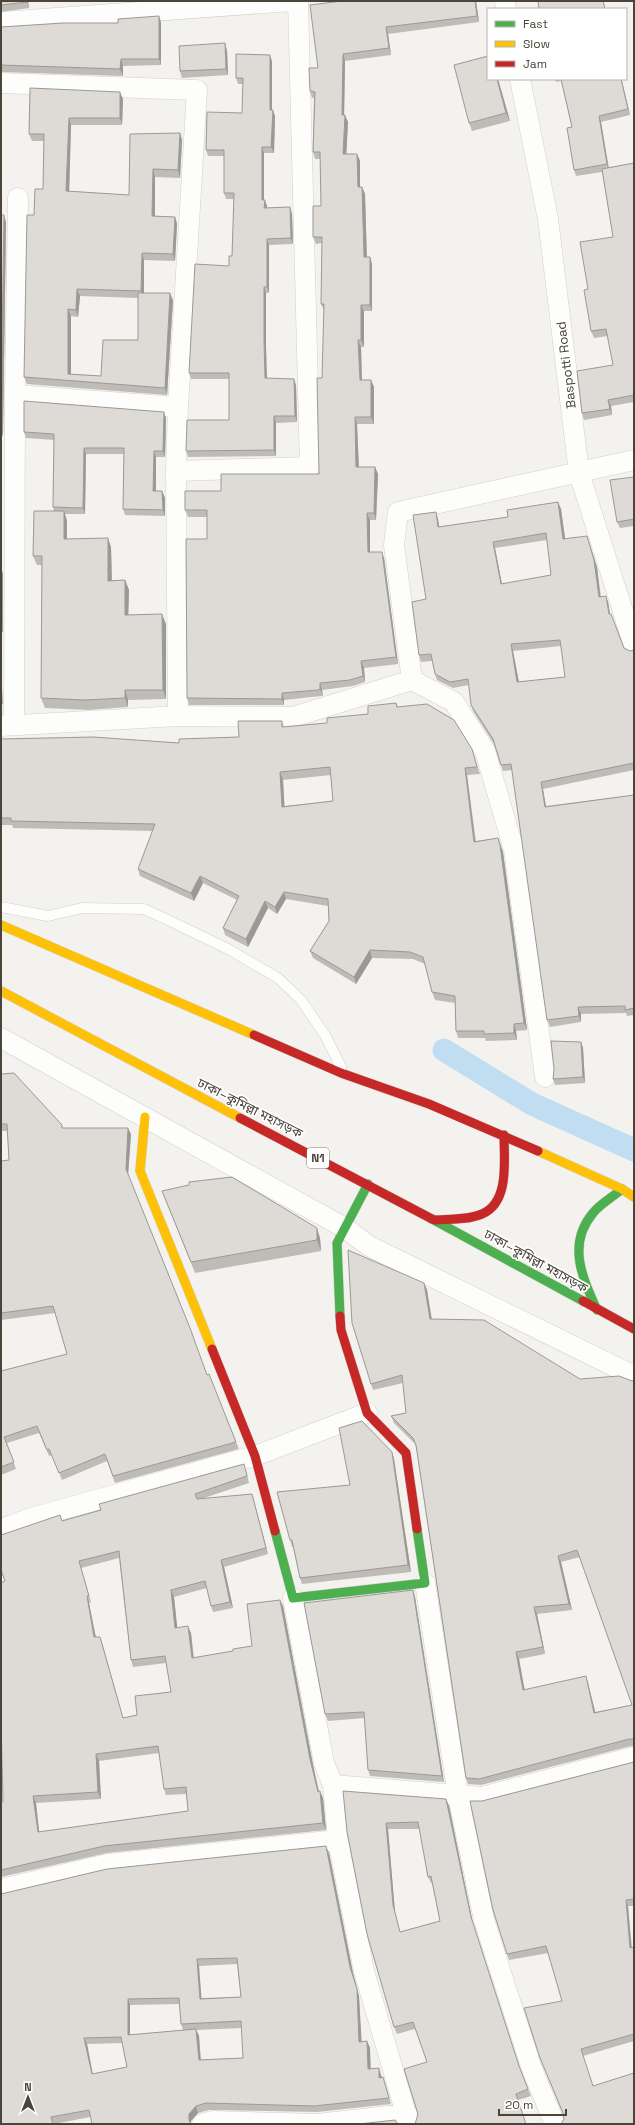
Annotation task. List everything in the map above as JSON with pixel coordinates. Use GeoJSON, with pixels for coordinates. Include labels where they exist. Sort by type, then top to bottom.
{"type":"FeatureCollection","features":[{"type":"Feature","properties":{"kind":"main road"},"geometry":{"type":"LineString","coordinates":[[1,925],[341,1073],[429,1104],[504,1135],[622,1189],[634,1197]]}},
{"type":"Feature","properties":{"kind":"main road","name":"ঢাকা–কুমিল্লা মহাসড়ক"},"geometry":{"type":"LineString","coordinates":[[1,991],[140,1066],[368,1184],[634,1329]]}},
{"type":"Feature","properties":{"kind":"main road"},"geometry":{"type":"LineString","coordinates":[[145,1117],[140,1171],[255,1456],[293,1598],[424,1583],[406,1453],[366,1413],[341,1330],[337,1243],[368,1184]]}},
{"type":"Feature","properties":{"kind":"main road"},"geometry":{"type":"LineString","coordinates":[[435,1220],[482,1215],[495,1205],[501,1191],[504,1135]]}},
{"type":"Feature","properties":{"kind":"main road"},"geometry":{"type":"LineString","coordinates":[[597,1310],[577,1262],[580,1232],[594,1212],[622,1189]]}},
{"type":"Feature","properties":{"kind":"street"},"geometry":{"type":"LineString","coordinates":[[1,22],[292,1]]}},
{"type":"Feature","properties":{"kind":"street"},"geometry":{"type":"LineString","coordinates":[[176,471],[310,467],[298,1]]}},
{"type":"Feature","properties":{"kind":"street","name":"Baspotti Road"},"geometry":{"type":"LineString","coordinates":[[520,80],[548,219],[579,473],[634,646]]}},
{"type":"Feature","properties":{"kind":"street"},"geometry":{"type":"LineString","coordinates":[[1,83],[197,90],[178,407],[176,471],[178,716]]}},
{"type":"Feature","properties":{"kind":"street"},"geometry":{"type":"LineString","coordinates":[[18,198],[8,725],[178,716],[293,717],[412,680],[454,702],[485,751],[514,850],[545,1077]]}},
{"type":"Feature","properties":{"kind":"street"},"geometry":{"type":"LineString","coordinates":[[15,396],[178,407]]}},
{"type":"Feature","properties":{"kind":"street"},"geometry":{"type":"LineString","coordinates":[[412,680],[394,545],[398,512],[634,460]]}},
{"type":"Feature","properties":{"kind":"street"},"geometry":{"type":"LineString","coordinates":[[1,1038],[346,1228],[369,1246],[634,1376]]}},
{"type":"Feature","properties":{"kind":"street"},"geometry":{"type":"LineString","coordinates":[[1,1529],[31,1518],[255,1456],[366,1413]]}},
{"type":"Feature","properties":{"kind":"street"},"geometry":{"type":"LineString","coordinates":[[424,1583],[458,1795],[484,1920],[532,2069],[555,2124]]}},
{"type":"Feature","properties":{"kind":"street"},"geometry":{"type":"LineString","coordinates":[[202,2124],[212,2121],[317,2124],[408,2119],[364,1971],[338,1840],[333,1786],[324,1763],[293,1598]]}},
{"type":"Feature","properties":{"kind":"street"},"geometry":{"type":"LineString","coordinates":[[333,1786],[482,1797],[634,1757]]}},
{"type":"Feature","properties":{"kind":"street"},"geometry":{"type":"LineString","coordinates":[[1,1888],[108,1864],[338,1840]]}},
{"type":"Feature","properties":{"kind":"lane"},"geometry":{"type":"LineString","coordinates":[[1,907],[48,916],[82,908],[144,909],[228,949],[278,978],[301,1000],[325,1035],[341,1067],[341,1073]]}},
{"type":"Feature","properties":{"kind":"building"},"geometry":{"type":"Polygon","coordinates":[[[1,1],[27,1],[27,2],[1,5],[1,1]]]}},
{"type":"Feature","properties":{"kind":"building"},"geometry":{"type":"Polygon","coordinates":[[[342,1],[475,1],[477,16],[386,27],[389,48],[343,54],[342,115],[345,115],[343,154],[357,154],[358,187],[362,187],[364,257],[370,257],[370,305],[361,305],[361,340],[358,340],[360,380],[371,380],[371,417],[355,417],[356,467],[375,467],[374,513],[367,513],[368,552],[382,552],[396,657],[361,661],[363,676],[350,680],[320,683],[320,689],[318,690],[282,693],[282,699],[187,698],[186,539],[207,539],[207,510],[185,510],[185,491],[221,491],[221,474],[319,474],[317,378],[322,378],[324,304],[321,304],[322,237],[313,237],[313,206],[321,206],[320,152],[313,152],[315,92],[310,91],[309,68],[318,68],[310,5],[342,1]]]}},
{"type":"Feature","properties":{"kind":"building"},"geometry":{"type":"Polygon","coordinates":[[[538,1],[603,1],[605,8],[539,8],[538,1]]]}},
{"type":"Feature","properties":{"kind":"building"},"geometry":{"type":"Polygon","coordinates":[[[159,16],[159,59],[121,59],[120,69],[1,65],[1,27],[63,23],[118,23],[118,19],[159,16]]]}},
{"type":"Feature","properties":{"kind":"building"},"geometry":{"type":"Polygon","coordinates":[[[225,43],[226,69],[180,71],[179,46],[225,43]]]}},
{"type":"Feature","properties":{"kind":"building"},"geometry":{"type":"Polygon","coordinates":[[[236,54],[270,55],[270,110],[273,110],[271,147],[262,147],[262,200],[265,200],[264,208],[290,207],[291,238],[267,239],[267,287],[264,287],[265,378],[294,379],[295,416],[274,416],[274,450],[186,451],[187,420],[229,420],[229,373],[189,373],[195,264],[229,266],[229,256],[232,256],[234,193],[224,193],[224,150],[206,150],[207,112],[242,113],[243,78],[236,78],[236,54]]]}},
{"type":"Feature","properties":{"kind":"building"},"geometry":{"type":"Polygon","coordinates":[[[487,56],[487,80],[497,80],[506,113],[469,123],[454,65],[487,56]]]}},
{"type":"Feature","properties":{"kind":"building"},"geometry":{"type":"Polygon","coordinates":[[[561,80],[621,80],[628,109],[599,116],[607,164],[574,170],[567,128],[572,127],[561,80]]]}},
{"type":"Feature","properties":{"kind":"building"},"geometry":{"type":"Polygon","coordinates":[[[30,88],[120,92],[120,118],[69,118],[66,191],[129,195],[130,134],[180,133],[178,170],[153,169],[152,216],[175,217],[173,254],[142,253],[141,291],[77,289],[76,310],[68,309],[68,374],[101,376],[103,340],[138,340],[138,293],[170,293],[165,388],[24,377],[27,215],[34,215],[35,189],[43,189],[44,134],[29,134],[30,88]]]}},
{"type":"Feature","properties":{"kind":"building"},"geometry":{"type":"Polygon","coordinates":[[[634,163],[634,395],[608,400],[610,409],[582,413],[577,371],[613,365],[606,329],[591,331],[584,290],[588,289],[580,242],[613,237],[602,169],[634,163]]]}},
{"type":"Feature","properties":{"kind":"building"},"geometry":{"type":"Polygon","coordinates":[[[1,215],[4,215],[1,411],[1,215]]]}},
{"type":"Feature","properties":{"kind":"building"},"geometry":{"type":"Polygon","coordinates":[[[24,401],[164,412],[163,451],[154,451],[153,491],[162,491],[163,510],[123,509],[124,448],[84,448],[83,508],[53,507],[54,434],[24,432],[24,401]]]}},
{"type":"Feature","properties":{"kind":"building"},"geometry":{"type":"Polygon","coordinates":[[[634,477],[634,519],[617,522],[610,480],[634,477]]]}},
{"type":"Feature","properties":{"kind":"building"},"geometry":{"type":"Polygon","coordinates":[[[558,502],[563,539],[587,536],[594,560],[599,597],[606,596],[609,614],[611,614],[624,648],[630,651],[634,650],[634,763],[541,782],[545,807],[634,795],[634,1008],[625,1010],[625,1006],[578,1007],[579,1016],[547,1020],[511,764],[501,765],[493,739],[471,705],[468,679],[450,682],[435,674],[431,654],[419,655],[412,602],[426,599],[413,515],[436,512],[438,527],[508,517],[507,510],[558,502]],[[546,533],[493,542],[501,584],[551,575],[546,533]],[[560,640],[511,644],[517,682],[565,677],[560,640]]]}},
{"type":"Feature","properties":{"kind":"building"},"geometry":{"type":"Polygon","coordinates":[[[34,511],[64,511],[64,539],[108,538],[108,581],[125,580],[125,615],[162,614],[163,690],[125,690],[125,698],[84,700],[41,698],[42,556],[33,556],[34,511]]]}},
{"type":"Feature","properties":{"kind":"building"},"geometry":{"type":"Polygon","coordinates":[[[396,703],[397,707],[427,704],[454,720],[472,749],[477,767],[465,768],[474,842],[498,838],[500,845],[524,1023],[514,1024],[514,1033],[484,1034],[484,1031],[456,1031],[455,996],[432,992],[423,957],[410,952],[370,950],[354,977],[310,951],[329,921],[328,899],[284,892],[275,907],[265,901],[246,939],[223,928],[239,896],[200,876],[191,893],[138,869],[155,824],[11,821],[11,818],[1,818],[1,739],[93,737],[179,743],[179,739],[239,737],[238,721],[282,721],[282,727],[327,723],[327,718],[368,714],[368,706],[396,703]],[[330,767],[280,772],[282,807],[333,801],[330,767]]]}},
{"type":"Feature","properties":{"kind":"building"},"geometry":{"type":"Polygon","coordinates":[[[551,1041],[581,1042],[583,1077],[553,1079],[554,1069],[551,1041]]]}},
{"type":"Feature","properties":{"kind":"building"},"geometry":{"type":"Polygon","coordinates":[[[14,1073],[62,1125],[62,1128],[128,1128],[126,1169],[190,1328],[207,1375],[209,1374],[236,1442],[113,1476],[105,1454],[59,1473],[37,1426],[4,1437],[14,1462],[1,1467],[1,1371],[67,1354],[53,1306],[1,1313],[1,1161],[9,1160],[7,1124],[1,1124],[1,1074],[14,1073]]]}},
{"type":"Feature","properties":{"kind":"building"},"geometry":{"type":"Polygon","coordinates":[[[232,1177],[317,1228],[317,1240],[191,1262],[162,1191],[189,1185],[189,1182],[232,1177]]]}},
{"type":"Feature","properties":{"kind":"building"},"geometry":{"type":"Polygon","coordinates":[[[348,1250],[424,1283],[430,1319],[484,1320],[580,1379],[619,1376],[632,1381],[634,1380],[634,1739],[629,1739],[479,1779],[466,1778],[416,1445],[413,1438],[391,1416],[406,1413],[402,1375],[371,1384],[352,1323],[348,1250]],[[577,1550],[558,1556],[569,1604],[534,1607],[543,1647],[516,1652],[523,1690],[586,1676],[594,1713],[632,1705],[577,1550]]]}},
{"type":"Feature","properties":{"kind":"building"},"geometry":{"type":"Polygon","coordinates":[[[362,1421],[392,1452],[408,1565],[300,1578],[292,1540],[290,1540],[277,1492],[350,1485],[339,1428],[362,1421]]]}},
{"type":"Feature","properties":{"kind":"building"},"geometry":{"type":"Polygon","coordinates":[[[244,1464],[247,1476],[195,1494],[197,1499],[252,1494],[266,1548],[221,1560],[230,1602],[211,1606],[205,1581],[171,1590],[175,1628],[188,1626],[192,1658],[252,1646],[247,1604],[280,1600],[310,1759],[318,1792],[320,1791],[323,1823],[104,1846],[1,1870],[1,1802],[3,1802],[1,1722],[1,1583],[5,1581],[1,1570],[1,1535],[60,1515],[62,1521],[101,1510],[99,1504],[244,1464]],[[119,1551],[79,1561],[89,1596],[87,1596],[94,1637],[100,1637],[123,1718],[137,1715],[135,1696],[171,1692],[165,1656],[131,1660],[119,1551]],[[158,1746],[96,1754],[98,1792],[33,1796],[38,1832],[188,1811],[186,1787],[164,1789],[158,1746]]]}},
{"type":"Feature","properties":{"kind":"building"},"geometry":{"type":"Polygon","coordinates":[[[413,1590],[442,1776],[368,1770],[364,1712],[325,1714],[304,1603],[413,1590]]]}},
{"type":"Feature","properties":{"kind":"building"},"geometry":{"type":"Polygon","coordinates":[[[634,1762],[634,1899],[626,1900],[630,1948],[634,1947],[634,2034],[581,2049],[593,2086],[634,2073],[634,2124],[561,2124],[564,2119],[563,2113],[540,2058],[524,2008],[562,2001],[546,1946],[507,1954],[493,1910],[470,1801],[482,1801],[634,1762]]]}},
{"type":"Feature","properties":{"kind":"building"},"geometry":{"type":"Polygon","coordinates":[[[343,1791],[446,1799],[471,1917],[519,2066],[528,2089],[516,2094],[526,2124],[415,2124],[418,2114],[404,2069],[427,2062],[413,2022],[394,2027],[367,1934],[347,1832],[343,1791]],[[418,1822],[386,1823],[393,1905],[400,1932],[440,1921],[431,1876],[428,1877],[418,1822]]]}},
{"type":"Feature","properties":{"kind":"building"},"geometry":{"type":"Polygon","coordinates":[[[326,1846],[350,1967],[357,1989],[359,2042],[367,2041],[368,2069],[379,2068],[379,2078],[383,2077],[389,2098],[314,2106],[206,2103],[196,2106],[189,2114],[189,2121],[192,2124],[92,2124],[89,2110],[51,2117],[53,2124],[1,2124],[1,1894],[107,1869],[326,1846]],[[237,1958],[197,1959],[200,1999],[241,1997],[237,1958]],[[179,1998],[128,1999],[128,2035],[196,2029],[199,2060],[243,2058],[241,2021],[181,2024],[179,1998]],[[121,2037],[84,2038],[92,2074],[127,2067],[121,2037]]]}},
{"type":"Feature","properties":{"kind":"building"},"geometry":{"type":"Polygon","coordinates":[[[395,2120],[398,2124],[359,2124],[395,2120]]]}},
{"type":"Feature","properties":{"kind":"waterway"},"geometry":{"type":"LineString","coordinates":[[444,1050],[532,1104],[634,1150]]}},
{"type":"Feature","properties":{"kind":"traffic: fast"},"geometry":{"type":"LineString","coordinates":[[340,1316],[337,1243],[368,1184]]}},
{"type":"Feature","properties":{"kind":"traffic: fast"},"geometry":{"type":"LineString","coordinates":[[597,1310],[582,1273],[579,1249],[581,1237],[585,1225],[593,1213],[622,1189]]}},
{"type":"Feature","properties":{"kind":"traffic: fast"},"geometry":{"type":"LineString","coordinates":[[432,1219],[583,1301]]}},
{"type":"Feature","properties":{"kind":"traffic: fast"},"geometry":{"type":"LineString","coordinates":[[275,1531],[293,1598],[425,1583],[417,1529]]}},
{"type":"Feature","properties":{"kind":"traffic: slow"},"geometry":{"type":"LineString","coordinates":[[1,925],[254,1035]]}},
{"type":"Feature","properties":{"kind":"traffic: slow"},"geometry":{"type":"LineString","coordinates":[[1,991],[240,1118]]}},
{"type":"Feature","properties":{"kind":"traffic: slow"},"geometry":{"type":"LineString","coordinates":[[145,1117],[140,1171],[212,1349]]}},
{"type":"Feature","properties":{"kind":"traffic: slow"},"geometry":{"type":"LineString","coordinates":[[538,1151],[622,1189],[634,1197]]}},
{"type":"Feature","properties":{"kind":"traffic: jam"},"geometry":{"type":"LineString","coordinates":[[254,1035],[341,1073],[429,1104],[538,1151]]}},
{"type":"Feature","properties":{"kind":"traffic: jam"},"geometry":{"type":"LineString","coordinates":[[240,1118],[432,1219]]}},
{"type":"Feature","properties":{"kind":"traffic: jam"},"geometry":{"type":"LineString","coordinates":[[435,1220],[459,1219],[477,1216],[491,1208],[497,1200],[504,1179],[504,1135]]}},
{"type":"Feature","properties":{"kind":"traffic: jam"},"geometry":{"type":"LineString","coordinates":[[583,1301],[634,1329]]}},
{"type":"Feature","properties":{"kind":"traffic: jam"},"geometry":{"type":"LineString","coordinates":[[340,1316],[341,1330],[367,1413],[406,1453],[417,1529]]}},
{"type":"Feature","properties":{"kind":"traffic: jam"},"geometry":{"type":"LineString","coordinates":[[212,1349],[255,1456],[275,1531]]}}]}
